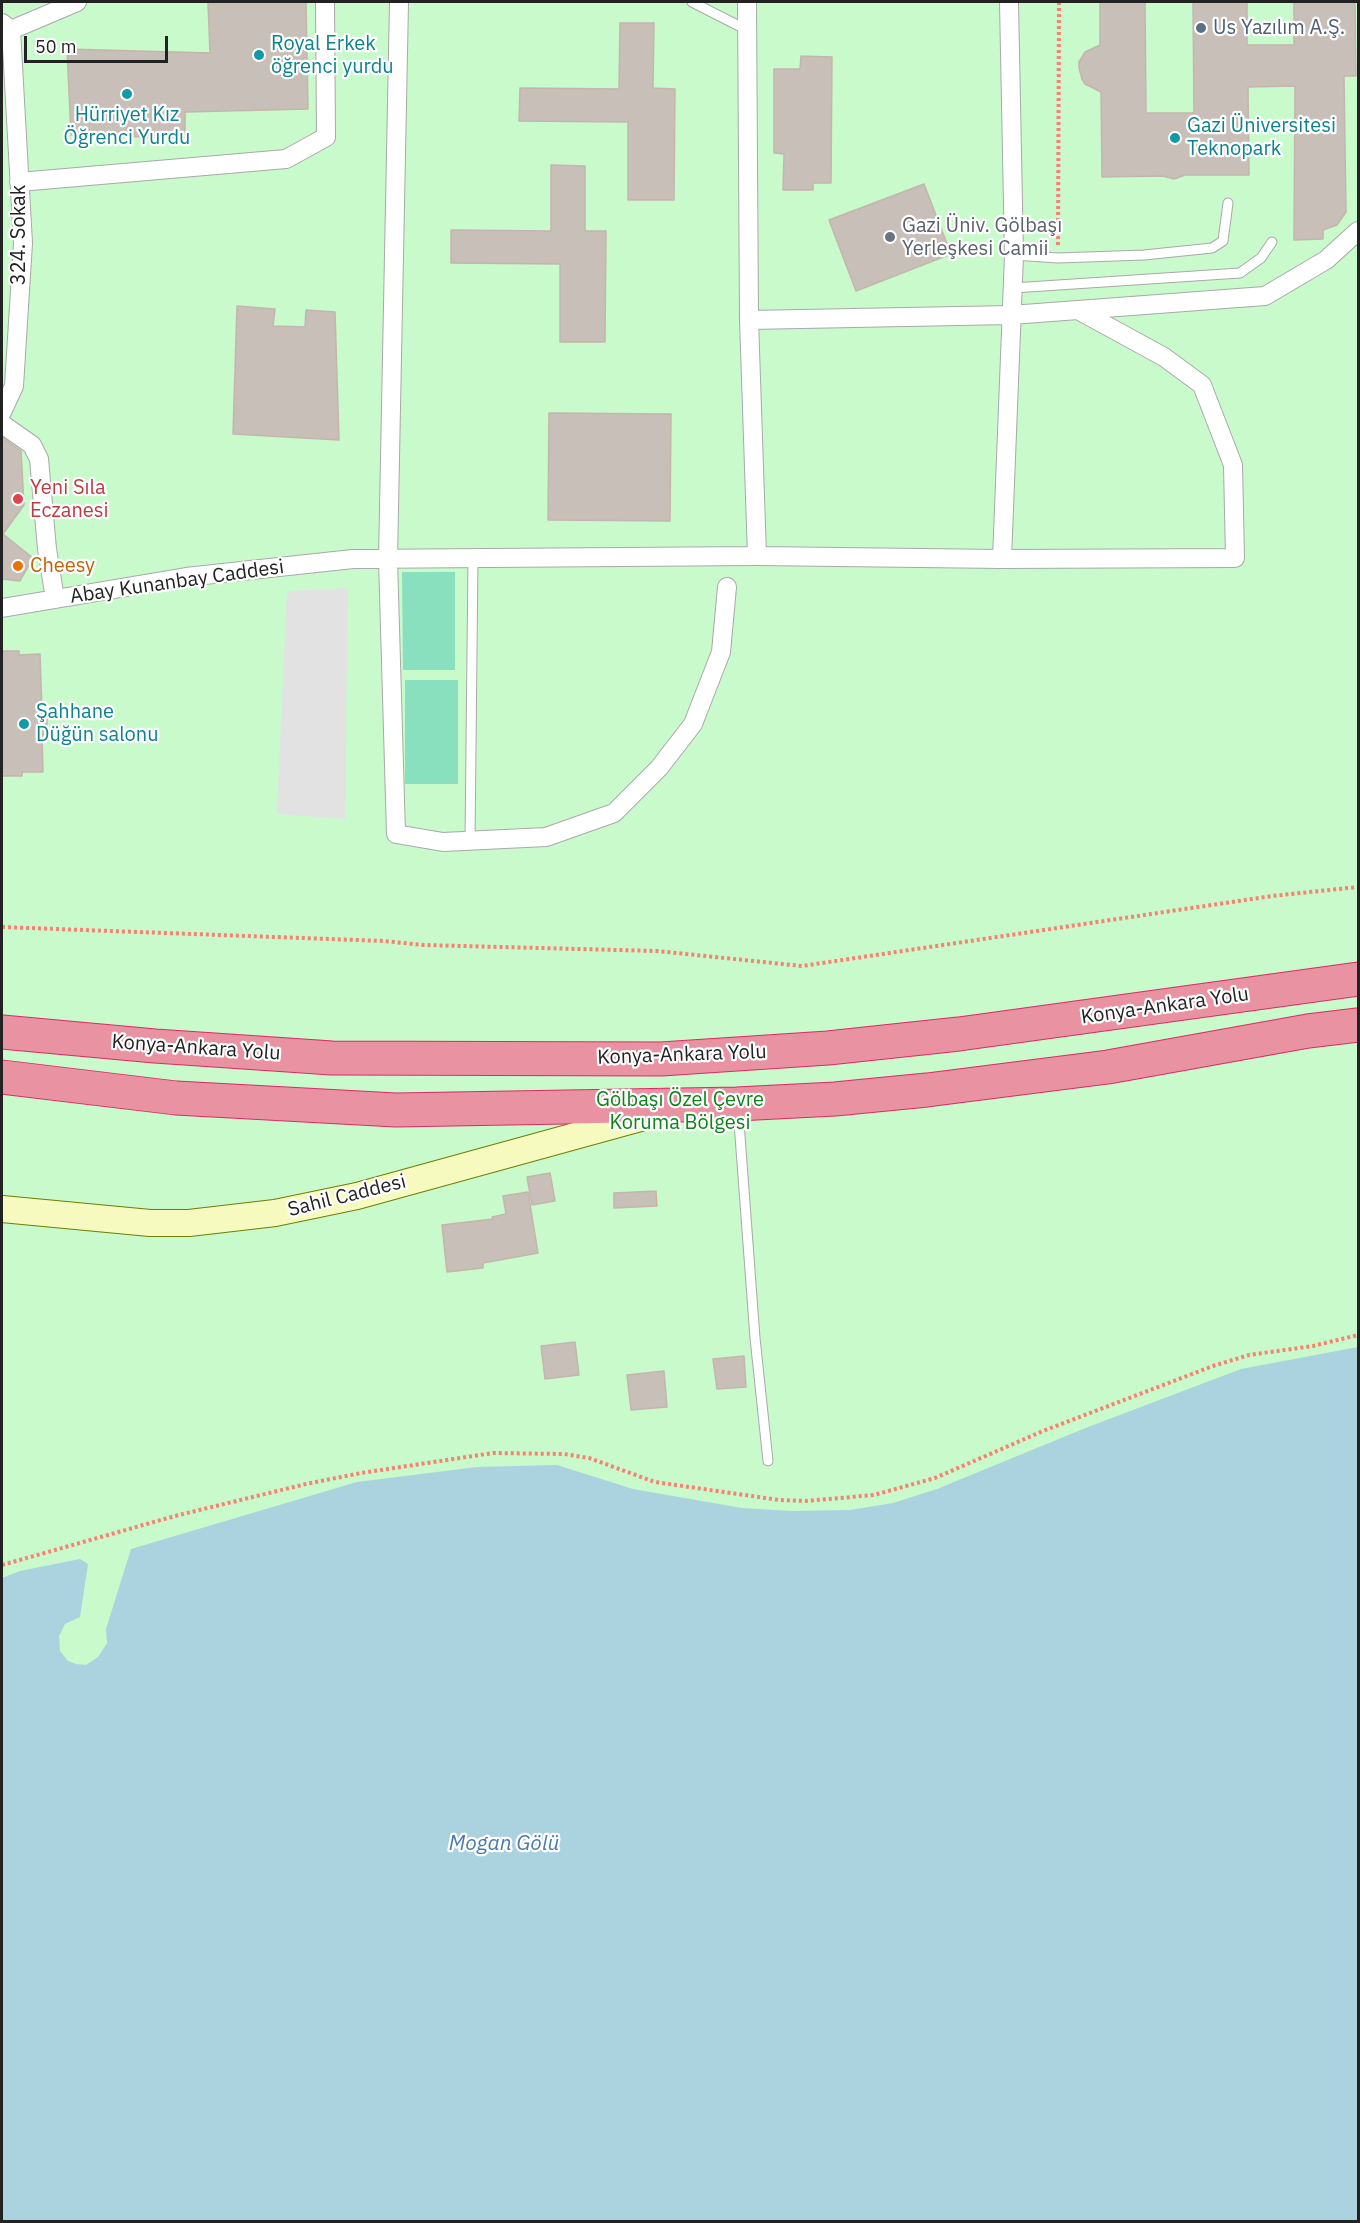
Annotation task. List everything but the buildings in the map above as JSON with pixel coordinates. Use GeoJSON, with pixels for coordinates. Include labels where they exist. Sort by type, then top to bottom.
{"type":"FeatureCollection","features":[{"type":"Feature","properties":{"kind":"highway","name":"Konya-Ankara Yolu"},"geometry":{"type":"LineString","coordinates":[[2,1032],[155,1046],[332,1058],[661,1059],[828,1048],[959,1034],[1359,979]]}},
{"type":"Feature","properties":{"kind":"highway"},"geometry":{"type":"LineString","coordinates":[[2,1077],[177,1098],[396,1110],[738,1104],[835,1099],[1108,1067],[1308,1031],[1359,1025]]}},
{"type":"Feature","properties":{"kind":"street"},"geometry":{"type":"LineString","coordinates":[[6,26],[77,2]]}},
{"type":"Feature","properties":{"kind":"street"},"geometry":{"type":"LineString","coordinates":[[19,182],[286,159],[326,137],[325,2]]}},
{"type":"Feature","properties":{"kind":"street"},"geometry":{"type":"LineString","coordinates":[[399,2],[388,559],[396,834],[443,842],[546,837],[614,813],[659,768],[693,724],[721,652],[727,587]]}},
{"type":"Feature","properties":{"kind":"street"},"geometry":{"type":"LineString","coordinates":[[747,2],[749,320],[756,556]]}},
{"type":"Feature","properties":{"kind":"street"},"geometry":{"type":"LineString","coordinates":[[1002,559],[1014,255],[1009,2]]}},
{"type":"Feature","properties":{"kind":"street","name":"324. Sokak"},"geometry":{"type":"LineString","coordinates":[[2,412],[14,386],[22,243],[6,26]]}},
{"type":"Feature","properties":{"kind":"street"},"geometry":{"type":"LineString","coordinates":[[749,320],[1011,315],[1265,296],[1326,260],[1359,231]]}},
{"type":"Feature","properties":{"kind":"street","name":"Abay Kunanbay Caddesi"},"geometry":{"type":"LineString","coordinates":[[2,608],[186,577],[353,559],[756,556],[1002,559],[1235,558],[1233,465],[1202,385],[1164,357],[1078,310]]}},
{"type":"Feature","properties":{"kind":"street"},"geometry":{"type":"LineString","coordinates":[[2,424],[32,445],[39,459],[47,549],[55,599]]}},
{"type":"Feature","properties":{"kind":"street","name":"Sahil Caddesi"},"geometry":{"type":"LineString","coordinates":[[2,1209],[150,1223],[189,1222],[275,1213],[357,1196],[684,1106]]}},
{"type":"Feature","properties":{"kind":"lane"},"geometry":{"type":"LineString","coordinates":[[692,2],[747,30]]}},
{"type":"Feature","properties":{"kind":"lane"},"geometry":{"type":"LineString","coordinates":[[1014,255],[1058,258],[1155,254],[1212,248],[1223,241],[1228,203]]}},
{"type":"Feature","properties":{"kind":"lane"},"geometry":{"type":"LineString","coordinates":[[1013,288],[1240,273],[1261,258],[1272,242]]}},
{"type":"Feature","properties":{"kind":"lane"},"geometry":{"type":"LineString","coordinates":[[470,841],[473,558]]}},
{"type":"Feature","properties":{"kind":"lane"},"geometry":{"type":"LineString","coordinates":[[738,1104],[755,1338],[768,1461]]}},
{"type":"Feature","properties":{"kind":"path"},"geometry":{"type":"LineString","coordinates":[[1058,258],[1059,2]]}},
{"type":"Feature","properties":{"kind":"path"},"geometry":{"type":"LineString","coordinates":[[2,927],[384,941],[423,945],[657,951],[802,966],[1272,896],[1359,887]]}},
{"type":"Feature","properties":{"kind":"path"},"geometry":{"type":"LineString","coordinates":[[2,1565],[175,1516],[306,1484],[361,1473],[493,1453],[564,1454],[589,1458],[656,1482],[779,1500],[807,1501],[874,1495],[935,1478],[1043,1431],[1213,1366],[1249,1355],[1313,1346],[1359,1335]]}},
{"type":"Feature","properties":{"kind":"green space","name":"Gölbaşı Özel Çevre Koruma Bölgesi"},"geometry":{"type":"Polygon","coordinates":[[[2,2],[1358,2],[1358,2221],[2,2221],[2,2]]]}},
{"type":"Feature","properties":{"kind":"green space"},"geometry":{"type":"Polygon","coordinates":[[[402,572],[455,572],[455,670],[403,670],[402,572]]]}},
{"type":"Feature","properties":{"kind":"green space"},"geometry":{"type":"Polygon","coordinates":[[[405,680],[458,680],[458,784],[405,784],[405,680]]]}},
{"type":"Feature","properties":{"kind":"shaded area"},"geometry":{"type":"Polygon","coordinates":[[[348,588],[345,819],[277,814],[287,591],[348,588]]]}},
{"type":"Feature","properties":{"kind":"water","name":"Mogan Gölü"},"geometry":{"type":"Polygon","coordinates":[[[1358,1347],[1358,2221],[2,2221],[2,1578],[20,1571],[80,1559],[88,1564],[80,1617],[65,1624],[59,1636],[60,1651],[68,1661],[86,1665],[98,1657],[107,1643],[106,1629],[131,1549],[357,1482],[477,1467],[557,1465],[633,1489],[742,1508],[791,1511],[850,1510],[893,1503],[937,1489],[1083,1429],[1241,1369],[1358,1347]]]}},
{"type":"Feature","properties":{"kind":"place","name":"Us Yazılım A.Ş."},"geometry":{"type":"Point","coordinates":[1201,28]}},
{"type":"Feature","properties":{"kind":"place","name":"Royal Erkek öğrenci yurdu"},"geometry":{"type":"Point","coordinates":[259,55]}},
{"type":"Feature","properties":{"kind":"place","name":"Hürriyet Kız Öğrenci Yurdu"},"geometry":{"type":"Point","coordinates":[127,94]}},
{"type":"Feature","properties":{"kind":"place","name":"Gazi Üniversitesi Teknopark"},"geometry":{"type":"Point","coordinates":[1175,138]}},
{"type":"Feature","properties":{"kind":"place","name":"Gazi Üniv. Gölbaşı Yerleşkesi Camii"},"geometry":{"type":"Point","coordinates":[890,237]}},
{"type":"Feature","properties":{"kind":"place","name":"Yeni Sıla Eczanesi"},"geometry":{"type":"Point","coordinates":[18,499]}},
{"type":"Feature","properties":{"kind":"place","name":"Cheesy"},"geometry":{"type":"Point","coordinates":[18,566]}},
{"type":"Feature","properties":{"kind":"place","name":"Şahhane Düğün salonu"},"geometry":{"type":"Point","coordinates":[24,724]}}]}
